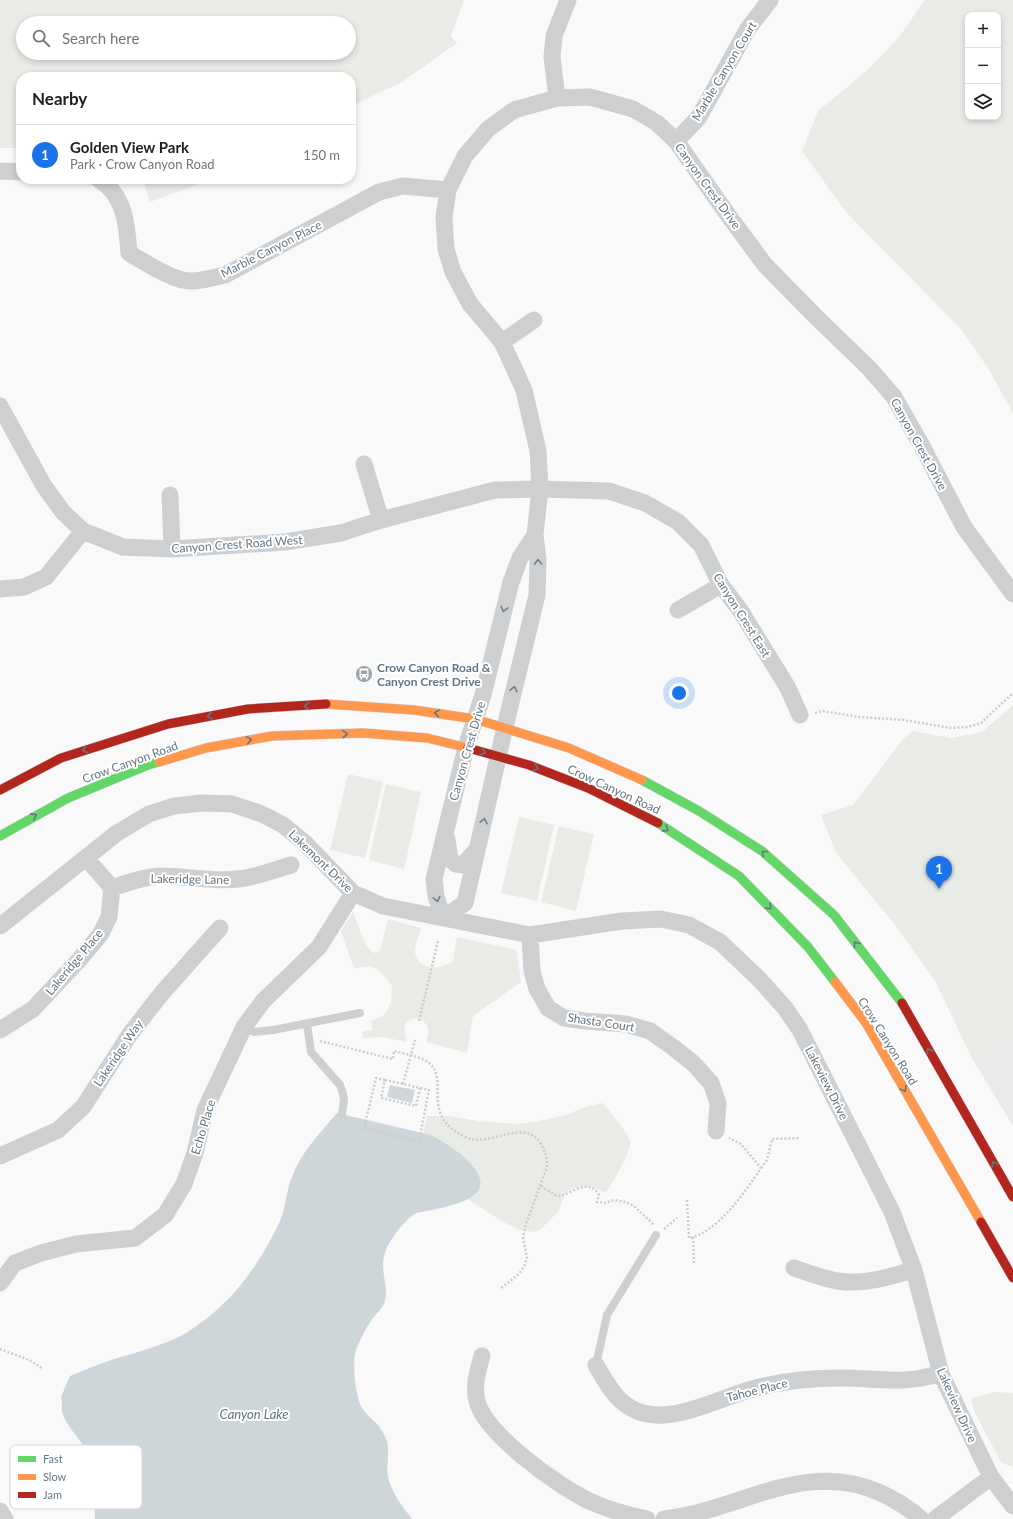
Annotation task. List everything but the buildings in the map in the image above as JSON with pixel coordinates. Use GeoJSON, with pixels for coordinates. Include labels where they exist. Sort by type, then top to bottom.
{"type":"FeatureCollection","features":[{"type":"Feature","properties":{"kind":"main road","name":"Crow Canyon Road"},"geometry":{"type":"LineString","coordinates":[[0,790],[61,758],[168,724],[248,709],[330,704],[414,710],[475,719],[569,748],[634,776],[699,811],[762,851],[834,915],[900,999],[1013,1197]]}},
{"type":"Feature","properties":{"kind":"main road","name":"Crow Canyon Road"},"geometry":{"type":"LineString","coordinates":[[0,836],[68,798],[148,765],[206,748],[272,736],[363,733],[426,738],[466,747],[529,765],[588,788],[656,822],[739,876],[808,947],[866,1023],[1013,1278]]}},
{"type":"Feature","properties":{"kind":"street"},"geometry":{"type":"LineString","coordinates":[[557,98],[552,57],[554,36],[568,0]]}},
{"type":"Feature","properties":{"kind":"street","name":"Marble Canyon Court"},"geometry":{"type":"LineString","coordinates":[[676,141],[700,117],[747,30],[770,0]]}},
{"type":"Feature","properties":{"kind":"street","name":"Canyon Crest Drive"},"geometry":{"type":"LineString","coordinates":[[535,535],[520,558],[511,582],[483,695],[466,747],[434,879],[436,896],[443,918],[465,903],[537,595],[538,560],[535,535],[540,489],[538,451],[524,390],[502,342],[470,304],[453,272],[446,249],[444,217],[448,190],[465,156],[488,129],[514,110],[557,98],[590,97],[633,109],[657,123],[676,141],[765,265],[869,368],[894,397],[922,446],[964,527],[1013,594]]}},
{"type":"Feature","properties":{"kind":"street"},"geometry":{"type":"LineString","coordinates":[[0,171],[16,172]]}},
{"type":"Feature","properties":{"kind":"street","name":"Marble Canyon Place"},"geometry":{"type":"LineString","coordinates":[[108,184],[117,196],[124,214],[129,253],[182,280],[205,280],[225,275],[379,192],[403,186],[448,190]]}},
{"type":"Feature","properties":{"kind":"street"},"geometry":{"type":"LineString","coordinates":[[502,342],[534,320]]}},
{"type":"Feature","properties":{"kind":"street","name":"Canyon Crest Road West"},"geometry":{"type":"LineString","coordinates":[[0,406],[44,486],[63,512],[83,531],[122,547],[172,549],[285,542],[341,533],[381,520],[495,490],[540,489]]}},
{"type":"Feature","properties":{"kind":"street"},"geometry":{"type":"LineString","coordinates":[[364,464],[381,520]]}},
{"type":"Feature","properties":{"kind":"street","name":"Canyon Crest East"},"geometry":{"type":"LineString","coordinates":[[540,489],[609,491],[645,503],[678,522],[701,545],[721,586],[744,616],[788,688],[800,715]]}},
{"type":"Feature","properties":{"kind":"street"},"geometry":{"type":"LineString","coordinates":[[170,495],[172,549]]}},
{"type":"Feature","properties":{"kind":"street"},"geometry":{"type":"LineString","coordinates":[[0,589],[24,587],[46,577],[83,531]]}},
{"type":"Feature","properties":{"kind":"street"},"geometry":{"type":"LineString","coordinates":[[678,610],[721,586]]}},
{"type":"Feature","properties":{"kind":"street","name":"Lakemont Drive"},"geometry":{"type":"LineString","coordinates":[[0,926],[117,834],[149,814],[174,806],[202,803],[232,804],[262,814],[283,825],[305,843],[353,893],[383,906],[443,918]]}},
{"type":"Feature","properties":{"kind":"street"},"geometry":{"type":"LineString","coordinates":[[446,831],[450,859],[456,864],[464,865],[478,847]]}},
{"type":"Feature","properties":{"kind":"street"},"geometry":{"type":"LineString","coordinates":[[86,858],[112,888]]}},
{"type":"Feature","properties":{"kind":"street","name":"Lakeridge Lane"},"geometry":{"type":"LineString","coordinates":[[112,888],[137,879],[159,876],[215,880],[239,879],[264,874],[291,864]]}},
{"type":"Feature","properties":{"kind":"street","name":"Lakeridge Place"},"geometry":{"type":"LineString","coordinates":[[0,1030],[33,1009],[79,960],[100,935],[109,917],[112,888]]}},
{"type":"Feature","properties":{"kind":"street","name":"Echo Place"},"geometry":{"type":"LineString","coordinates":[[0,1283],[14,1263],[41,1253],[76,1244],[135,1238],[165,1215],[184,1184],[195,1153],[206,1110],[244,1027],[263,1001],[319,947],[353,893]]}},
{"type":"Feature","properties":{"kind":"street","name":"Lakeview Drive"},"geometry":{"type":"LineString","coordinates":[[443,918],[530,935],[622,921],[661,919],[689,925],[720,942],[759,979],[784,1008],[800,1030],[892,1212],[914,1270],[941,1374],[991,1477],[1013,1506]]}},
{"type":"Feature","properties":{"kind":"street","name":"Lakeridge Way"},"geometry":{"type":"LineString","coordinates":[[0,1156],[58,1130],[82,1107],[130,1034],[162,993],[220,928]]}},
{"type":"Feature","properties":{"kind":"street","name":"Shasta Court"},"geometry":{"type":"LineString","coordinates":[[530,935],[532,971],[537,989],[548,1008],[564,1018],[626,1024],[650,1031],[674,1048],[694,1064],[711,1083],[718,1103],[716,1131]]}},
{"type":"Feature","properties":{"kind":"street"},"geometry":{"type":"LineString","coordinates":[[794,1268],[819,1276],[851,1282],[883,1279],[914,1270]]}},
{"type":"Feature","properties":{"kind":"street"},"geometry":{"type":"LineString","coordinates":[[482,1356],[476,1378],[476,1401],[486,1420],[505,1442],[556,1481],[588,1501],[623,1514],[647,1519]]}},
{"type":"Feature","properties":{"kind":"street","name":"Tahoe Place"},"geometry":{"type":"LineString","coordinates":[[596,1364],[610,1390],[622,1402],[638,1411],[655,1415],[673,1414],[752,1388],[774,1384],[841,1378],[906,1380],[920,1379],[941,1374]]}},
{"type":"Feature","properties":{"kind":"street"},"geometry":{"type":"LineString","coordinates":[[935,1519],[991,1477]]}},
{"type":"Feature","properties":{"kind":"street"},"geometry":{"type":"LineString","coordinates":[[664,1519],[684,1517],[780,1487],[817,1481],[843,1482],[870,1488],[913,1511],[921,1519]]}},
{"type":"Feature","properties":{"kind":"street"},"geometry":{"type":"LineString","coordinates":[[0,1511],[5,1519]]}},
{"type":"Feature","properties":{"kind":"lane"},"geometry":{"type":"LineString","coordinates":[[244,1027],[254,1032],[320,1022],[360,1013]]}},
{"type":"Feature","properties":{"kind":"lane"},"geometry":{"type":"LineString","coordinates":[[307,1024],[311,1052],[340,1085],[343,1094],[342,1114]]}},
{"type":"Feature","properties":{"kind":"lane"},"geometry":{"type":"LineString","coordinates":[[596,1364],[607,1315],[656,1235]]}},
{"type":"Feature","properties":{"kind":"path"},"geometry":{"type":"LineString","coordinates":[[800,715],[823,711],[859,718],[904,720],[951,728],[968,727],[981,723],[1013,693]]}},
{"type":"Feature","properties":{"kind":"path"},"geometry":{"type":"LineString","coordinates":[[419,1021],[438,941]]}},
{"type":"Feature","properties":{"kind":"path"},"geometry":{"type":"LineString","coordinates":[[320,1022],[320,1041],[393,1059],[394,1051],[428,1062],[434,1068],[437,1083],[438,1108],[444,1122],[451,1129],[466,1138],[477,1140],[524,1132],[535,1137],[546,1152],[547,1167],[526,1224],[523,1237],[527,1258],[524,1267],[519,1274],[500,1289]]}},
{"type":"Feature","properties":{"kind":"path"},"geometry":{"type":"LineString","coordinates":[[403,1084],[415,1040]]}},
{"type":"Feature","properties":{"kind":"path"},"geometry":{"type":"LineString","coordinates":[[376,1078],[403,1084],[429,1090],[419,1141],[364,1128],[376,1078]]}},
{"type":"Feature","properties":{"kind":"path"},"geometry":{"type":"LineString","coordinates":[[385,1080],[381,1098],[416,1106],[420,1088]]}},
{"type":"Feature","properties":{"kind":"path"},"geometry":{"type":"LineString","coordinates":[[716,1131],[741,1144],[761,1168]]}},
{"type":"Feature","properties":{"kind":"path"},"geometry":{"type":"LineString","coordinates":[[687,1200],[689,1238],[708,1231],[739,1200],[767,1160],[772,1139],[800,1138]]}},
{"type":"Feature","properties":{"kind":"path"},"geometry":{"type":"LineString","coordinates":[[541,1186],[555,1195],[561,1196],[578,1188],[592,1188],[596,1190],[599,1195],[597,1202],[605,1203],[614,1200],[626,1202],[634,1206],[652,1223],[656,1235],[677,1218]]}},
{"type":"Feature","properties":{"kind":"path"},"geometry":{"type":"LineString","coordinates":[[693,1237],[694,1263]]}},
{"type":"Feature","properties":{"kind":"path"},"geometry":{"type":"LineString","coordinates":[[0,1349],[29,1360],[42,1368]]}},
{"type":"Feature","properties":{"kind":"shaded area"},"geometry":{"type":"Polygon","coordinates":[[[0,0],[464,0],[451,36],[457,43],[402,82],[356,104],[356,72],[16,72],[16,148],[0,148],[0,0]]]}},
{"type":"Feature","properties":{"kind":"shaded area"},"geometry":{"type":"Polygon","coordinates":[[[925,0],[1013,0],[1013,413],[988,368],[960,328],[846,212],[802,151],[818,111],[869,69],[899,37],[925,0]]]}},
{"type":"Feature","properties":{"kind":"shaded area"},"geometry":{"type":"Polygon","coordinates":[[[145,184],[199,184],[150,202],[145,184]]]}},
{"type":"Feature","properties":{"kind":"shaded area"},"geometry":{"type":"Polygon","coordinates":[[[1013,705],[1013,1033],[972,1058],[935,981],[896,926],[836,853],[821,815],[853,805],[903,739],[913,731],[951,738],[982,732],[1013,705]]]}},
{"type":"Feature","properties":{"kind":"shaded area"},"geometry":{"type":"Polygon","coordinates":[[[348,774],[383,782],[365,858],[330,850],[348,774]]]}},
{"type":"Feature","properties":{"kind":"shaded area"},"geometry":{"type":"Polygon","coordinates":[[[386,784],[421,792],[404,869],[369,860],[386,784]]]}},
{"type":"Feature","properties":{"kind":"shaded area"},"geometry":{"type":"Polygon","coordinates":[[[519,817],[554,825],[537,901],[501,893],[519,817]]]}},
{"type":"Feature","properties":{"kind":"shaded area"},"geometry":{"type":"Polygon","coordinates":[[[559,826],[594,834],[576,911],[541,902],[559,826]]]}},
{"type":"Feature","properties":{"kind":"shaded area"},"geometry":{"type":"Polygon","coordinates":[[[353,912],[364,941],[374,953],[380,951],[388,919],[421,928],[415,946],[416,956],[423,965],[429,967],[441,966],[453,961],[457,937],[517,950],[521,982],[473,1016],[467,1053],[426,1042],[428,1033],[427,1026],[425,1022],[418,1019],[407,1022],[404,1030],[406,1042],[383,1037],[363,1038],[362,1032],[373,1030],[371,1021],[384,1015],[391,1003],[392,986],[384,975],[372,967],[361,967],[354,969],[341,931],[353,912]]]}},
{"type":"Feature","properties":{"kind":"shaded area"},"geometry":{"type":"Polygon","coordinates":[[[1013,1033],[1013,1126],[972,1058],[1013,1033]]]}},
{"type":"Feature","properties":{"kind":"shaded area"},"geometry":{"type":"Polygon","coordinates":[[[603,1103],[623,1128],[630,1141],[628,1152],[617,1175],[606,1193],[589,1186],[573,1188],[565,1193],[559,1211],[541,1229],[534,1232],[519,1230],[467,1199],[476,1195],[475,1168],[444,1143],[431,1135],[423,1133],[427,1116],[450,1116],[478,1121],[516,1124],[534,1122],[566,1115],[585,1107],[603,1103]]]}},
{"type":"Feature","properties":{"kind":"shaded area"},"geometry":{"type":"Polygon","coordinates":[[[996,1392],[1013,1393],[1013,1468],[1001,1462],[975,1413],[971,1398],[996,1392]]]}},
{"type":"Feature","properties":{"kind":"water"},"geometry":{"type":"Polygon","coordinates":[[[390,1085],[415,1090],[412,1103],[387,1097],[390,1085]]]}},
{"type":"Feature","properties":{"kind":"water","name":"Canyon Lake"},"geometry":{"type":"Polygon","coordinates":[[[337,1113],[431,1135],[446,1143],[463,1156],[477,1172],[480,1180],[480,1187],[472,1197],[457,1204],[414,1214],[397,1231],[389,1244],[384,1258],[383,1270],[386,1292],[385,1301],[367,1328],[355,1354],[354,1367],[359,1401],[365,1412],[378,1425],[385,1436],[388,1445],[388,1477],[398,1499],[412,1519],[95,1519],[95,1509],[142,1509],[142,1445],[82,1445],[66,1422],[62,1412],[61,1397],[70,1376],[102,1363],[179,1337],[202,1322],[230,1298],[253,1269],[272,1238],[282,1216],[290,1182],[300,1159],[337,1113]]]}},
{"type":"Feature","properties":{"kind":"traffic: fast"},"geometry":{"type":"LineString","coordinates":[[0,836],[68,798],[148,765],[159,762]]}},
{"type":"Feature","properties":{"kind":"traffic: fast"},"geometry":{"type":"LineString","coordinates":[[642,780],[699,811],[762,851],[834,915],[902,1003]]}},
{"type":"Feature","properties":{"kind":"traffic: fast"},"geometry":{"type":"LineString","coordinates":[[658,823],[739,876],[808,947],[835,982]]}},
{"type":"Feature","properties":{"kind":"traffic: slow"},"geometry":{"type":"LineString","coordinates":[[326,704],[414,710],[475,719],[569,748],[642,780]]}},
{"type":"Feature","properties":{"kind":"traffic: slow"},"geometry":{"type":"LineString","coordinates":[[159,762],[206,748],[272,736],[363,733],[427,738],[468,748]]}},
{"type":"Feature","properties":{"kind":"traffic: slow"},"geometry":{"type":"LineString","coordinates":[[835,982],[866,1023],[981,1222]]}},
{"type":"Feature","properties":{"kind":"traffic: jam"},"geometry":{"type":"LineString","coordinates":[[0,790],[61,758],[168,724],[248,709],[326,704]]}},
{"type":"Feature","properties":{"kind":"traffic: jam"},"geometry":{"type":"LineString","coordinates":[[468,748],[529,765],[588,788],[658,823]]}},
{"type":"Feature","properties":{"kind":"traffic: jam"},"geometry":{"type":"LineString","coordinates":[[902,1003],[1013,1197]]}},
{"type":"Feature","properties":{"kind":"traffic: jam"},"geometry":{"type":"LineString","coordinates":[[981,1222],[1013,1278]]}},
{"type":"Feature","properties":{"kind":"place","name":"Crow Canyon Road & Canyon Crest Drive"},"geometry":{"type":"Point","coordinates":[364,674]}},
{"type":"Feature","properties":{"kind":"place","name":"Golden View Park"},"geometry":{"type":"Point","coordinates":[939,889]}}]}
